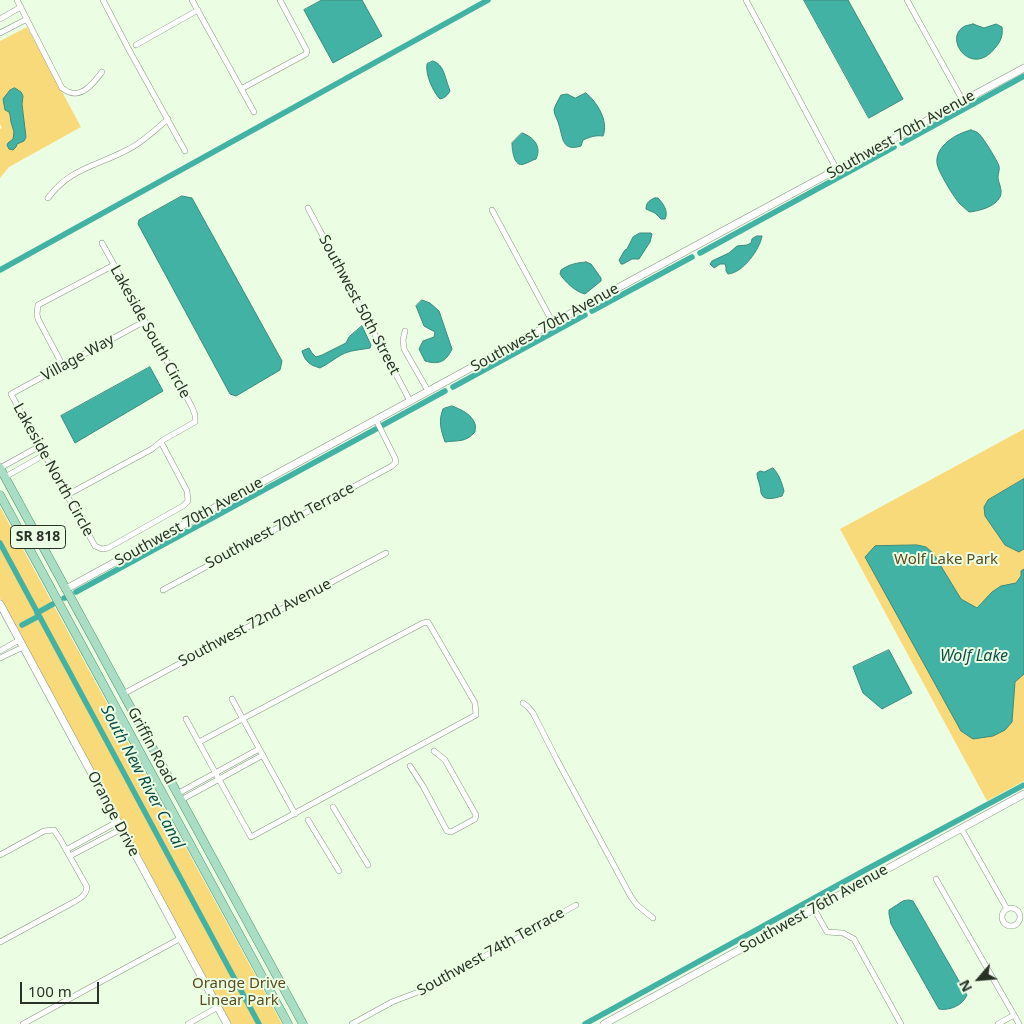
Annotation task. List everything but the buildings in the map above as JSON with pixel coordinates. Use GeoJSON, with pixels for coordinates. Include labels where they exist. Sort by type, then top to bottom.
{"type":"FeatureCollection","features":[{"type":"Feature","properties":{"kind":"main road","name":"Griffin Road"},"geometry":{"type":"LineString","coordinates":[[0,468],[303,1024]]}},
{"type":"Feature","properties":{"kind":"main road","name":"Griffin Road"},"geometry":{"type":"LineString","coordinates":[[0,495],[288,1024]]}},
{"type":"Feature","properties":{"kind":"main road"},"geometry":{"type":"LineString","coordinates":[[44,576],[58,588],[66,589]]}},
{"type":"Feature","properties":{"kind":"main road"},"geometry":{"type":"LineString","coordinates":[[58,602],[66,601],[76,607]]}},
{"type":"Feature","properties":{"kind":"street"},"geometry":{"type":"LineString","coordinates":[[17,0],[62,88],[70,93],[79,93],[92,85],[102,72]]}},
{"type":"Feature","properties":{"kind":"street"},"geometry":{"type":"LineString","coordinates":[[103,0],[185,151]]}},
{"type":"Feature","properties":{"kind":"street"},"geometry":{"type":"LineString","coordinates":[[192,0],[254,112]]}},
{"type":"Feature","properties":{"kind":"street"},"geometry":{"type":"LineString","coordinates":[[241,89],[307,52],[280,0]]}},
{"type":"Feature","properties":{"kind":"street"},"geometry":{"type":"LineString","coordinates":[[746,0],[837,170]]}},
{"type":"Feature","properties":{"kind":"street"},"geometry":{"type":"LineString","coordinates":[[907,0],[963,101]]}},
{"type":"Feature","properties":{"kind":"street"},"geometry":{"type":"LineString","coordinates":[[0,19],[21,8]]}},
{"type":"Feature","properties":{"kind":"street"},"geometry":{"type":"LineString","coordinates":[[136,45],[198,10]]}},
{"type":"Feature","properties":{"kind":"street"},"geometry":{"type":"LineString","coordinates":[[0,33],[27,18]]}},
{"type":"Feature","properties":{"kind":"street","name":"Southwest 70th Avenue"},"geometry":{"type":"LineString","coordinates":[[66,589],[1024,68]]}},
{"type":"Feature","properties":{"kind":"street"},"geometry":{"type":"LineString","coordinates":[[48,198],[56,187],[74,174],[129,150],[168,119]]}},
{"type":"Feature","properties":{"kind":"street","name":"Southwest 50th Street"},"geometry":{"type":"LineString","coordinates":[[308,208],[410,401]]}},
{"type":"Feature","properties":{"kind":"street"},"geometry":{"type":"LineString","coordinates":[[492,210],[553,323]]}},
{"type":"Feature","properties":{"kind":"street","name":"Lakeside South Circle"},"geometry":{"type":"LineString","coordinates":[[102,243],[195,415],[194,422],[161,442]]}},
{"type":"Feature","properties":{"kind":"street"},"geometry":{"type":"LineString","coordinates":[[63,366],[38,319],[38,305],[114,265]]}},
{"type":"Feature","properties":{"kind":"street","name":"Village Way"},"geometry":{"type":"LineString","coordinates":[[11,394],[145,321]]}},
{"type":"Feature","properties":{"kind":"street"},"geometry":{"type":"LineString","coordinates":[[405,331],[404,349],[428,391]]}},
{"type":"Feature","properties":{"kind":"street","name":"Lakeside North Circle"},"geometry":{"type":"LineString","coordinates":[[11,394],[95,546],[102,549],[108,548],[183,506],[188,501],[187,491],[161,442]]}},
{"type":"Feature","properties":{"kind":"street","name":"Southwest 70th Terrace"},"geometry":{"type":"LineString","coordinates":[[163,590],[392,466],[396,462],[395,458],[376,420]]}},
{"type":"Feature","properties":{"kind":"street"},"geometry":{"type":"LineString","coordinates":[[67,495],[152,449],[161,442]]}},
{"type":"Feature","properties":{"kind":"street"},"geometry":{"type":"LineString","coordinates":[[0,468],[40,446]]}},
{"type":"Feature","properties":{"kind":"street"},"geometry":{"type":"LineString","coordinates":[[5,477],[44,455]]}},
{"type":"Feature","properties":{"kind":"street","name":"Southwest 72nd Avenue"},"geometry":{"type":"LineString","coordinates":[[123,694],[386,553]]}},
{"type":"Feature","properties":{"kind":"street","name":"Orange Drive"},"geometry":{"type":"LineString","coordinates":[[0,604],[227,1024]]}},
{"type":"Feature","properties":{"kind":"street"},"geometry":{"type":"LineString","coordinates":[[186,719],[198,742],[215,773],[251,837],[476,715],[475,703],[428,622],[198,742]]}},
{"type":"Feature","properties":{"kind":"street"},"geometry":{"type":"LineString","coordinates":[[0,651],[21,644]]}},
{"type":"Feature","properties":{"kind":"street"},"geometry":{"type":"LineString","coordinates":[[0,658],[21,644]]}},
{"type":"Feature","properties":{"kind":"street"},"geometry":{"type":"LineString","coordinates":[[232,699],[295,814]]}},
{"type":"Feature","properties":{"kind":"street"},"geometry":{"type":"LineString","coordinates":[[523,703],[533,712],[631,897],[637,905],[653,918]]}},
{"type":"Feature","properties":{"kind":"street"},"geometry":{"type":"LineString","coordinates":[[179,797],[215,773],[259,749]]}},
{"type":"Feature","properties":{"kind":"street"},"geometry":{"type":"LineString","coordinates":[[410,766],[447,831],[451,832],[475,819],[476,815],[446,760],[434,751]]}},
{"type":"Feature","properties":{"kind":"street"},"geometry":{"type":"LineString","coordinates":[[179,797],[219,779],[263,755]]}},
{"type":"Feature","properties":{"kind":"street","name":"Southwest 76th Avenue"},"geometry":{"type":"LineString","coordinates":[[604,1024],[1024,794]]}},
{"type":"Feature","properties":{"kind":"street"},"geometry":{"type":"LineString","coordinates":[[333,806],[368,865]]}},
{"type":"Feature","properties":{"kind":"street"},"geometry":{"type":"LineString","coordinates":[[308,820],[339,871]]}},
{"type":"Feature","properties":{"kind":"street"},"geometry":{"type":"LineString","coordinates":[[66,850],[119,825]]}},
{"type":"Feature","properties":{"kind":"street"},"geometry":{"type":"LineString","coordinates":[[70,856],[119,825]]}},
{"type":"Feature","properties":{"kind":"street"},"geometry":{"type":"LineString","coordinates":[[961,828],[1006,909]]}},
{"type":"Feature","properties":{"kind":"street"},"geometry":{"type":"LineString","coordinates":[[0,855],[44,830],[54,830],[86,887],[82,897],[0,942]]}},
{"type":"Feature","properties":{"kind":"street"},"geometry":{"type":"LineString","coordinates":[[936,879],[1019,1024]]}},
{"type":"Feature","properties":{"kind":"street","name":"Southwest 74th Terrace"},"geometry":{"type":"LineString","coordinates":[[352,1024],[392,1002],[426,989],[576,905]]}},
{"type":"Feature","properties":{"kind":"street"},"geometry":{"type":"LineString","coordinates":[[814,909],[827,932],[843,932],[854,939],[901,1024]]}},
{"type":"Feature","properties":{"kind":"street"},"geometry":{"type":"LineString","coordinates":[[23,1024],[181,938]]}},
{"type":"Feature","properties":{"kind":"street"},"geometry":{"type":"LineString","coordinates":[[188,1024],[218,1007]]}},
{"type":"Feature","properties":{"kind":"street"},"geometry":{"type":"LineString","coordinates":[[998,1024],[1014,1015]]}},
{"type":"Feature","properties":{"kind":"green space"},"geometry":{"type":"Polygon","coordinates":[[[27,27],[81,127],[9,167],[0,178],[0,129],[2,128],[0,124],[0,41],[27,27]]]}},
{"type":"Feature","properties":{"kind":"green space","name":"Wolf Lake Park"},"geometry":{"type":"Polygon","coordinates":[[[1024,429],[1024,781],[987,801],[840,529],[1024,429]]]}},
{"type":"Feature","properties":{"kind":"green space","name":"Orange Drive Linear Park"},"geometry":{"type":"Polygon","coordinates":[[[0,507],[282,1024],[230,1024],[182,936],[158,888],[0,598],[0,507]]]}},
{"type":"Feature","properties":{"kind":"water"},"geometry":{"type":"Polygon","coordinates":[[[322,0],[362,0],[382,36],[333,63],[304,10],[322,0]]]}},
{"type":"Feature","properties":{"kind":"water"},"geometry":{"type":"Polygon","coordinates":[[[804,0],[848,0],[903,99],[869,118],[804,0]]]}},
{"type":"Feature","properties":{"kind":"water"},"geometry":{"type":"Polygon","coordinates":[[[973,24],[984,28],[996,24],[1002,27],[1002,36],[997,45],[986,56],[977,59],[969,58],[962,53],[958,46],[957,38],[959,31],[965,26],[973,24]]]}},
{"type":"Feature","properties":{"kind":"water"},"geometry":{"type":"Polygon","coordinates":[[[433,61],[442,68],[450,91],[440,99],[432,87],[427,73],[427,64],[433,61]]]}},
{"type":"Feature","properties":{"kind":"water"},"geometry":{"type":"Polygon","coordinates":[[[15,88],[23,96],[22,104],[26,137],[13,150],[9,149],[7,145],[13,139],[14,132],[9,112],[5,110],[3,99],[10,90],[15,88]]]}},
{"type":"Feature","properties":{"kind":"water"},"geometry":{"type":"Polygon","coordinates":[[[586,93],[601,112],[604,124],[603,136],[590,137],[583,140],[581,146],[570,147],[564,143],[554,110],[561,95],[567,94],[575,98],[586,93]]]}},
{"type":"Feature","properties":{"kind":"water"},"geometry":{"type":"Polygon","coordinates":[[[971,130],[980,135],[999,166],[998,178],[1001,192],[998,200],[991,206],[969,212],[960,204],[943,178],[938,167],[937,157],[948,141],[971,130]]]}},
{"type":"Feature","properties":{"kind":"water"},"geometry":{"type":"Polygon","coordinates":[[[522,133],[536,143],[538,155],[536,159],[521,165],[514,158],[512,143],[522,133]]]}},
{"type":"Feature","properties":{"kind":"water"},"geometry":{"type":"Polygon","coordinates":[[[182,196],[192,198],[282,361],[280,370],[236,396],[230,394],[138,224],[139,220],[182,196]]]}},
{"type":"Feature","properties":{"kind":"water"},"geometry":{"type":"Polygon","coordinates":[[[655,198],[662,202],[665,208],[665,219],[661,219],[655,213],[646,209],[648,202],[655,198]]]}},
{"type":"Feature","properties":{"kind":"water"},"geometry":{"type":"Polygon","coordinates":[[[640,233],[651,233],[650,242],[639,259],[632,259],[621,264],[619,260],[625,250],[633,237],[640,233]]]}},
{"type":"Feature","properties":{"kind":"water"},"geometry":{"type":"Polygon","coordinates":[[[762,236],[761,241],[750,260],[734,273],[728,274],[725,264],[720,264],[714,268],[710,264],[737,246],[751,243],[752,239],[762,236]]]}},
{"type":"Feature","properties":{"kind":"water"},"geometry":{"type":"Polygon","coordinates":[[[586,262],[591,264],[601,278],[601,281],[585,294],[571,286],[560,274],[561,270],[567,266],[586,262]]]}},
{"type":"Feature","properties":{"kind":"water"},"geometry":{"type":"Polygon","coordinates":[[[422,300],[430,303],[439,311],[452,349],[445,360],[434,363],[425,361],[419,349],[423,341],[434,337],[435,332],[424,326],[416,306],[422,300]]]}},
{"type":"Feature","properties":{"kind":"water"},"geometry":{"type":"Polygon","coordinates":[[[362,326],[371,345],[370,348],[344,353],[320,368],[306,360],[302,351],[309,348],[316,357],[322,355],[346,343],[349,337],[362,326]]]}},
{"type":"Feature","properties":{"kind":"water"},"geometry":{"type":"Polygon","coordinates":[[[150,367],[163,391],[75,443],[61,416],[150,367]]]}},
{"type":"Feature","properties":{"kind":"water"},"geometry":{"type":"Polygon","coordinates":[[[452,406],[462,410],[471,417],[475,425],[475,432],[465,439],[445,442],[440,422],[443,409],[452,406]]]}},
{"type":"Feature","properties":{"kind":"water"},"geometry":{"type":"Polygon","coordinates":[[[773,468],[780,479],[784,491],[782,496],[766,498],[761,493],[757,473],[773,468]]]}},
{"type":"Feature","properties":{"kind":"water"},"geometry":{"type":"Polygon","coordinates":[[[1024,479],[1024,549],[1019,552],[1005,545],[985,516],[984,507],[988,500],[1024,479]]]}},
{"type":"Feature","properties":{"kind":"water","name":"Wolf Lake"},"geometry":{"type":"Polygon","coordinates":[[[917,545],[926,547],[933,553],[961,599],[977,608],[992,592],[1001,586],[1016,583],[1021,576],[1021,571],[1024,569],[1024,674],[1015,682],[1012,722],[1005,730],[993,736],[973,739],[961,731],[865,557],[875,546],[917,545]]]}},
{"type":"Feature","properties":{"kind":"water"},"geometry":{"type":"Polygon","coordinates":[[[889,650],[912,693],[882,709],[863,693],[853,667],[889,650]]]}},
{"type":"Feature","properties":{"kind":"water"},"geometry":{"type":"Polygon","coordinates":[[[903,901],[913,901],[967,995],[956,1006],[939,1009],[891,924],[889,910],[903,901]]]}},
{"type":"Feature","properties":{"kind":"waterway"},"geometry":{"type":"LineString","coordinates":[[0,270],[488,0]]}},
{"type":"Feature","properties":{"kind":"waterway"},"geometry":{"type":"LineString","coordinates":[[902,143],[1024,76]]}},
{"type":"Feature","properties":{"kind":"waterway"},"geometry":{"type":"LineString","coordinates":[[700,253],[894,147]]}},
{"type":"Feature","properties":{"kind":"waterway"},"geometry":{"type":"LineString","coordinates":[[592,311],[692,257]]}},
{"type":"Feature","properties":{"kind":"waterway"},"geometry":{"type":"LineString","coordinates":[[453,387],[585,315]]}},
{"type":"Feature","properties":{"kind":"waterway"},"geometry":{"type":"LineString","coordinates":[[383,425],[445,391]]}},
{"type":"Feature","properties":{"kind":"waterway"},"geometry":{"type":"LineString","coordinates":[[76,592],[376,429]]}},
{"type":"Feature","properties":{"kind":"waterway","name":"South New River Canal"},"geometry":{"type":"LineString","coordinates":[[0,543],[259,1024]]}},
{"type":"Feature","properties":{"kind":"waterway"},"geometry":{"type":"LineString","coordinates":[[37,613],[53,604]]}},
{"type":"Feature","properties":{"kind":"waterway"},"geometry":{"type":"LineString","coordinates":[[22,625],[39,616]]}},
{"type":"Feature","properties":{"kind":"waterway"},"geometry":{"type":"LineString","coordinates":[[585,1024],[1024,785]]}}]}
